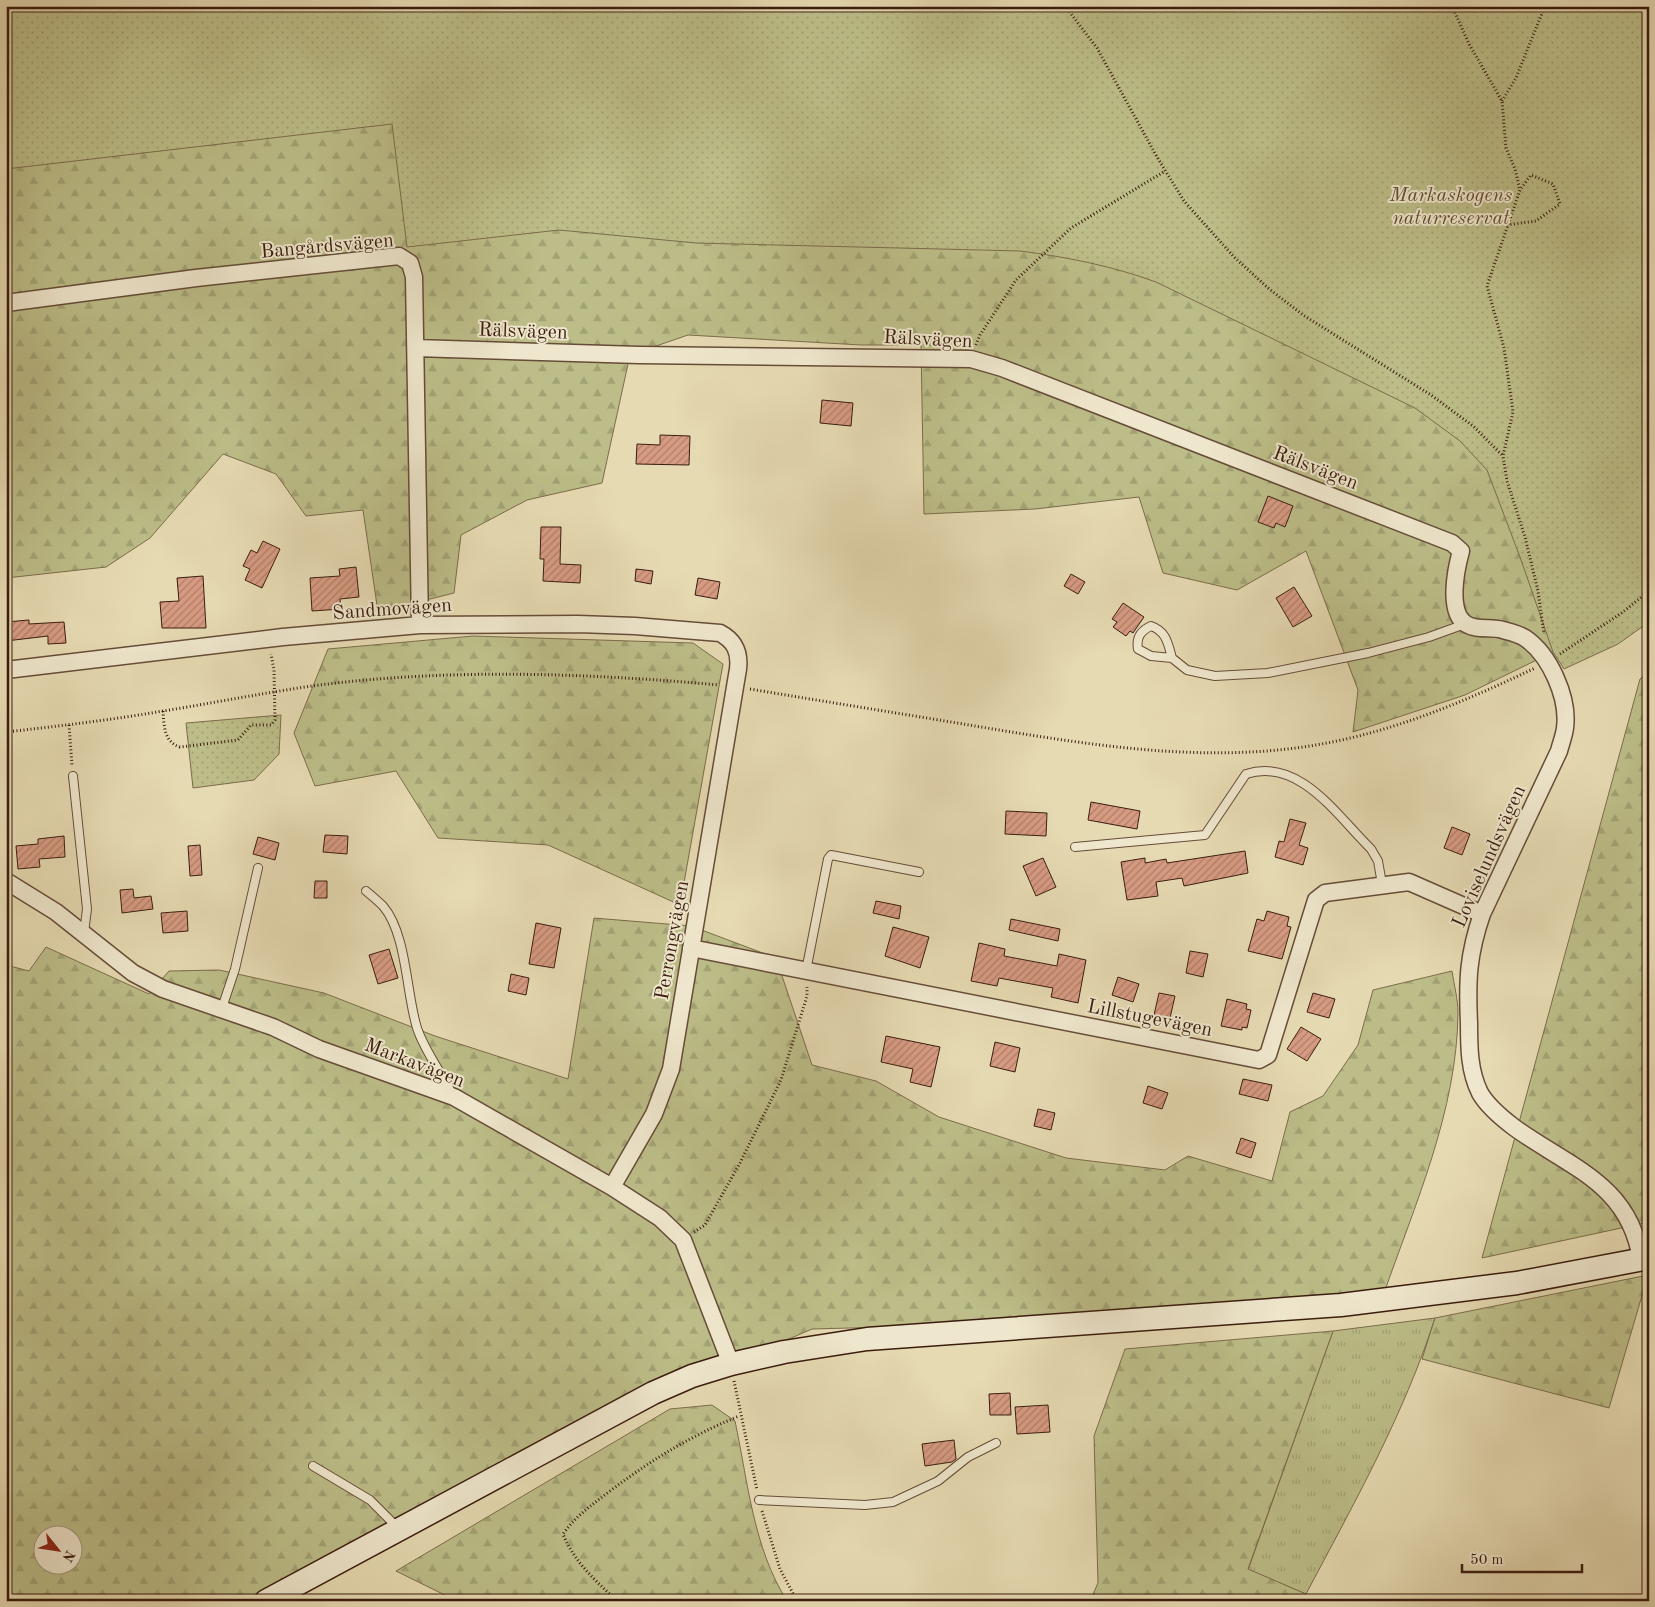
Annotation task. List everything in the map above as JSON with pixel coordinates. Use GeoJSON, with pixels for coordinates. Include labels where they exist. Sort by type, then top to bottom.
{"type":"FeatureCollection","features":[{"type":"Feature","properties":{"kind":"street","name":"Bangårdsvägen"},"geometry":{"type":"LineString","coordinates":[[6,303],[196,278],[399,256],[410,263],[414,276],[416,348],[420,625]]}},
{"type":"Feature","properties":{"kind":"street","name":"Rälsvägen"},"geometry":{"type":"LineString","coordinates":[[416,348],[639,355],[971,359],[1002,368],[1452,543],[1461,552],[1454,592],[1457,612],[1465,624]]}},
{"type":"Feature","properties":{"kind":"street","name":"Sandmovägen"},"geometry":{"type":"LineString","coordinates":[[6,670],[266,639],[420,625],[587,624],[720,633],[732,642],[740,657],[736,687]]}},
{"type":"Feature","properties":{"kind":"street","name":"Loviselundsvägen"},"geometry":{"type":"LineString","coordinates":[[1465,624],[1500,629],[1524,637],[1537,649],[1548,662],[1556,679],[1564,710],[1565,728],[1559,751],[1482,914],[1474,938],[1467,976],[1470,1053],[1474,1077],[1481,1095],[1493,1110],[1509,1124],[1590,1175],[1610,1193],[1631,1223],[1645,1259]]}},
{"type":"Feature","properties":{"kind":"street","name":"Perrongvägen"},"geometry":{"type":"LineString","coordinates":[[612,1187],[638,1144],[664,1090],[671,1069],[736,687]]}},
{"type":"Feature","properties":{"kind":"street","name":"Markavägen"},"geometry":{"type":"LineString","coordinates":[[6,881],[56,912],[140,977],[190,1000],[222,1008],[273,1027],[319,1048],[454,1097],[612,1187],[660,1218],[683,1240],[731,1364]]}},
{"type":"Feature","properties":{"kind":"street","name":"Lillstugevägen"},"geometry":{"type":"LineString","coordinates":[[691,948],[1259,1060],[1268,1055],[1316,900],[1325,893],[1382,884],[1409,882],[1482,914]]}},
{"type":"Feature","properties":{"kind":"street"},"geometry":{"type":"LineString","coordinates":[[266,1601],[652,1393],[692,1376],[731,1364],[784,1352],[867,1339],[962,1330],[1217,1316],[1351,1304],[1517,1283],[1645,1259]]}},
{"type":"Feature","properties":{"kind":"lane"},"geometry":{"type":"LineString","coordinates":[[1172,658],[1168,641],[1160,629],[1151,626],[1142,629],[1137,641],[1138,649],[1152,656],[1172,658],[1188,670],[1214,676],[1268,673],[1368,653],[1429,637],[1465,624]]}},
{"type":"Feature","properties":{"kind":"lane"},"geometry":{"type":"LineString","coordinates":[[1075,847],[1205,835],[1246,774],[1256,771],[1284,773],[1306,784],[1371,848],[1378,861],[1382,884]]}},
{"type":"Feature","properties":{"kind":"lane"},"geometry":{"type":"LineString","coordinates":[[73,776],[88,909],[84,933]]}},
{"type":"Feature","properties":{"kind":"lane"},"geometry":{"type":"LineString","coordinates":[[806,971],[828,859],[831,855],[919,872]]}},
{"type":"Feature","properties":{"kind":"lane"},"geometry":{"type":"LineString","coordinates":[[222,1008],[240,951],[258,868]]}},
{"type":"Feature","properties":{"kind":"lane"},"geometry":{"type":"LineString","coordinates":[[366,891],[384,907],[392,920],[401,949],[417,1028],[423,1043],[454,1097]]}},
{"type":"Feature","properties":{"kind":"lane"},"geometry":{"type":"LineString","coordinates":[[759,1500],[865,1505],[893,1502],[938,1481],[968,1457],[996,1443]]}},
{"type":"Feature","properties":{"kind":"lane"},"geometry":{"type":"LineString","coordinates":[[313,1466],[370,1500],[400,1530]]}},
{"type":"Feature","properties":{"kind":"path"},"geometry":{"type":"LineString","coordinates":[[1065,6],[1097,48],[1184,202],[1234,257],[1268,288],[1303,315],[1431,395],[1473,426],[1503,456]]}},
{"type":"Feature","properties":{"kind":"path"},"geometry":{"type":"LineString","coordinates":[[1452,6],[1469,44],[1502,101],[1506,148],[1515,169],[1520,190]]}},
{"type":"Feature","properties":{"kind":"path"},"geometry":{"type":"LineString","coordinates":[[1502,101],[1519,70],[1545,6]]}},
{"type":"Feature","properties":{"kind":"path"},"geometry":{"type":"LineString","coordinates":[[971,359],[980,335],[1016,280],[1071,228],[1165,170]]}},
{"type":"Feature","properties":{"kind":"path"},"geometry":{"type":"LineString","coordinates":[[1507,225],[1536,221],[1560,204],[1553,184],[1532,176],[1520,190],[1507,225],[1487,286],[1504,348],[1513,412],[1503,456],[1507,481],[1525,537],[1538,590],[1548,662]]}},
{"type":"Feature","properties":{"kind":"path"},"geometry":{"type":"LineString","coordinates":[[6,732],[163,711],[313,686],[488,675],[625,677],[736,687],[1078,743],[1153,751],[1240,753],[1322,744],[1381,730],[1456,704],[1548,662],[1623,612],[1649,591]]}},
{"type":"Feature","properties":{"kind":"path"},"geometry":{"type":"LineString","coordinates":[[163,711],[165,729],[172,744],[180,746],[238,740],[251,725],[263,727],[271,725],[275,720],[275,692],[273,661],[266,639]]}},
{"type":"Feature","properties":{"kind":"path"},"geometry":{"type":"LineString","coordinates":[[69,725],[73,776]]}},
{"type":"Feature","properties":{"kind":"path"},"geometry":{"type":"LineString","coordinates":[[690,1236],[705,1225],[740,1163],[781,1080],[807,996],[806,971]]}},
{"type":"Feature","properties":{"kind":"path"},"geometry":{"type":"LineString","coordinates":[[731,1364],[740,1416],[759,1500],[780,1570],[797,1601]]}},
{"type":"Feature","properties":{"kind":"path"},"geometry":{"type":"LineString","coordinates":[[617,1601],[590,1575],[570,1550],[563,1534],[574,1518],[657,1456],[711,1428],[740,1416]]}},
{"type":"Feature","properties":{"kind":"green space"},"geometry":{"type":"Polygon","coordinates":[[[6,6],[1649,6],[1628,596],[1553,652],[1465,695],[1353,732],[1358,690],[1306,551],[1237,590],[1163,573],[1139,497],[1035,509],[924,514],[921,345],[861,345],[688,335],[630,355],[602,483],[527,500],[461,535],[454,593],[378,612],[363,510],[306,516],[276,474],[223,454],[150,538],[106,567],[6,578],[6,6]]]}},
{"type":"Feature","properties":{"kind":"green space","name":"Markaskogens naturreservat"},"geometry":{"type":"Polygon","coordinates":[[[6,6],[1649,6],[1649,622],[1618,644],[1564,669],[1553,652],[1487,470],[1460,441],[1415,408],[1156,282],[1123,271],[1072,259],[1020,251],[696,243],[559,230],[407,247],[392,124],[6,169],[6,6]]]}},
{"type":"Feature","properties":{"kind":"green space"},"geometry":{"type":"Polygon","coordinates":[[[473,636],[693,643],[723,664],[680,905],[548,845],[438,838],[396,771],[315,786],[294,733],[328,649],[473,636]]]}},
{"type":"Feature","properties":{"kind":"green space"},"geometry":{"type":"Polygon","coordinates":[[[1649,672],[1649,1222],[1482,1258],[1640,679],[1649,672]]]}},
{"type":"Feature","properties":{"kind":"green space"},"geometry":{"type":"Polygon","coordinates":[[[281,715],[279,754],[254,780],[193,788],[186,723],[281,715]]]}},
{"type":"Feature","properties":{"kind":"green space"},"geometry":{"type":"Polygon","coordinates":[[[594,918],[691,926],[776,958],[812,1065],[876,1081],[939,1117],[1066,1158],[1165,1170],[1188,1156],[1272,1181],[1290,1112],[1323,1096],[1358,1045],[1373,990],[1452,971],[1458,1008],[1456,1050],[1442,1121],[1421,1192],[1383,1296],[1005,1324],[812,1329],[731,1364],[259,1601],[6,1601],[6,965],[29,971],[46,947],[149,994],[169,971],[219,970],[324,993],[435,1036],[568,1079],[594,918]]]}},
{"type":"Feature","properties":{"kind":"green space"},"geometry":{"type":"Polygon","coordinates":[[[1648,1275],[1609,1408],[1422,1359],[1435,1318],[1648,1275]]]}},
{"type":"Feature","properties":{"kind":"green space"},"geometry":{"type":"Polygon","coordinates":[[[1435,1318],[1393,1424],[1306,1594],[1248,1570],[1333,1331],[1435,1318]]]}},
{"type":"Feature","properties":{"kind":"green space"},"geometry":{"type":"Polygon","coordinates":[[[1333,1331],[1248,1569],[1306,1594],[1302,1601],[1090,1601],[1098,1583],[1094,1436],[1125,1349],[1333,1331]]]}},
{"type":"Feature","properties":{"kind":"green space"},"geometry":{"type":"Polygon","coordinates":[[[712,1405],[735,1421],[748,1491],[759,1536],[766,1559],[787,1601],[457,1601],[396,1571],[670,1409],[712,1405]]]}},
{"type":"Feature","properties":{"kind":"building"},"geometry":{"type":"Polygon","coordinates":[[[822,400],[853,403],[851,426],[820,423],[822,400]]]}},
{"type":"Feature","properties":{"kind":"building"},"geometry":{"type":"Polygon","coordinates":[[[660,435],[690,436],[689,465],[636,464],[637,444],[660,445],[660,435]]]}},
{"type":"Feature","properties":{"kind":"building"},"geometry":{"type":"Polygon","coordinates":[[[1268,496],[1293,506],[1285,527],[1276,523],[1274,528],[1258,522],[1268,496]]]}},
{"type":"Feature","properties":{"kind":"building"},"geometry":{"type":"Polygon","coordinates":[[[541,527],[561,527],[560,564],[581,565],[580,583],[543,581],[544,559],[540,559],[541,527]]]}},
{"type":"Feature","properties":{"kind":"building"},"geometry":{"type":"Polygon","coordinates":[[[263,541],[280,549],[262,588],[245,580],[250,569],[243,566],[251,550],[257,553],[263,541]]]}},
{"type":"Feature","properties":{"kind":"building"},"geometry":{"type":"Polygon","coordinates":[[[356,567],[359,597],[340,599],[341,609],[312,611],[310,578],[340,576],[339,569],[356,567]]]}},
{"type":"Feature","properties":{"kind":"building"},"geometry":{"type":"Polygon","coordinates":[[[636,569],[653,571],[651,584],[635,581],[636,569]]]}},
{"type":"Feature","properties":{"kind":"building"},"geometry":{"type":"Polygon","coordinates":[[[1071,574],[1085,582],[1078,594],[1064,586],[1071,574]]]}},
{"type":"Feature","properties":{"kind":"building"},"geometry":{"type":"Polygon","coordinates":[[[203,576],[206,628],[162,628],[160,602],[179,601],[177,578],[203,576]]]}},
{"type":"Feature","properties":{"kind":"building"},"geometry":{"type":"Polygon","coordinates":[[[698,578],[720,582],[717,599],[695,595],[698,578]]]}},
{"type":"Feature","properties":{"kind":"building"},"geometry":{"type":"Polygon","coordinates":[[[1294,587],[1312,616],[1293,627],[1276,598],[1294,587]]]}},
{"type":"Feature","properties":{"kind":"building"},"geometry":{"type":"Polygon","coordinates":[[[1123,603],[1144,617],[1133,633],[1130,631],[1126,636],[1113,627],[1117,622],[1112,619],[1123,603]]]}},
{"type":"Feature","properties":{"kind":"building"},"geometry":{"type":"Polygon","coordinates":[[[29,620],[29,624],[64,622],[66,643],[48,644],[48,636],[6,641],[6,622],[29,620]]]}},
{"type":"Feature","properties":{"kind":"building"},"geometry":{"type":"Polygon","coordinates":[[[1091,802],[1140,811],[1137,829],[1088,820],[1091,802]]]}},
{"type":"Feature","properties":{"kind":"building"},"geometry":{"type":"Polygon","coordinates":[[[1006,811],[1047,813],[1046,836],[1005,834],[1006,811]]]}},
{"type":"Feature","properties":{"kind":"building"},"geometry":{"type":"Polygon","coordinates":[[[1290,819],[1306,823],[1299,845],[1308,848],[1303,865],[1275,857],[1279,841],[1284,842],[1290,819]]]}},
{"type":"Feature","properties":{"kind":"building"},"geometry":{"type":"Polygon","coordinates":[[[1452,827],[1470,834],[1462,855],[1444,848],[1452,827]]]}},
{"type":"Feature","properties":{"kind":"building"},"geometry":{"type":"Polygon","coordinates":[[[325,835],[348,836],[347,854],[323,852],[325,835]]]}},
{"type":"Feature","properties":{"kind":"building"},"geometry":{"type":"Polygon","coordinates":[[[64,836],[65,857],[39,859],[40,867],[18,869],[16,846],[38,844],[38,839],[64,836]]]}},
{"type":"Feature","properties":{"kind":"building"},"geometry":{"type":"Polygon","coordinates":[[[258,837],[279,843],[275,860],[253,854],[258,837]]]}},
{"type":"Feature","properties":{"kind":"building"},"geometry":{"type":"Polygon","coordinates":[[[200,845],[202,875],[190,876],[188,846],[200,845]]]}},
{"type":"Feature","properties":{"kind":"building"},"geometry":{"type":"Polygon","coordinates":[[[1245,851],[1248,873],[1184,886],[1182,878],[1156,882],[1158,896],[1127,900],[1121,862],[1145,858],[1145,863],[1166,859],[1167,863],[1245,851]]]}},
{"type":"Feature","properties":{"kind":"building"},"geometry":{"type":"Polygon","coordinates":[[[1043,858],[1056,887],[1036,896],[1023,866],[1043,858]]]}},
{"type":"Feature","properties":{"kind":"building"},"geometry":{"type":"Polygon","coordinates":[[[315,881],[327,881],[327,898],[314,898],[315,881]]]}},
{"type":"Feature","properties":{"kind":"building"},"geometry":{"type":"Polygon","coordinates":[[[133,889],[134,898],[151,896],[153,909],[122,913],[120,890],[133,889]]]}},
{"type":"Feature","properties":{"kind":"building"},"geometry":{"type":"Polygon","coordinates":[[[876,901],[901,906],[899,919],[873,913],[876,901]]]}},
{"type":"Feature","properties":{"kind":"building"},"geometry":{"type":"Polygon","coordinates":[[[187,911],[188,931],[163,933],[161,913],[187,911]]]}},
{"type":"Feature","properties":{"kind":"building"},"geometry":{"type":"Polygon","coordinates":[[[1267,911],[1289,917],[1287,926],[1291,927],[1282,959],[1248,951],[1257,919],[1264,921],[1267,911]]]}},
{"type":"Feature","properties":{"kind":"building"},"geometry":{"type":"Polygon","coordinates":[[[1011,919],[1060,929],[1058,941],[1009,930],[1011,919]]]}},
{"type":"Feature","properties":{"kind":"building"},"geometry":{"type":"Polygon","coordinates":[[[536,923],[561,928],[554,968],[529,964],[536,923]]]}},
{"type":"Feature","properties":{"kind":"building"},"geometry":{"type":"Polygon","coordinates":[[[893,927],[929,937],[920,968],[885,956],[893,927]]]}},
{"type":"Feature","properties":{"kind":"building"},"geometry":{"type":"Polygon","coordinates":[[[979,943],[1005,949],[1004,956],[1057,966],[1059,954],[1086,960],[1078,1003],[1051,997],[1053,988],[999,978],[997,986],[971,981],[979,943]]]}},
{"type":"Feature","properties":{"kind":"building"},"geometry":{"type":"Polygon","coordinates":[[[389,949],[398,978],[378,984],[369,955],[389,949]]]}},
{"type":"Feature","properties":{"kind":"building"},"geometry":{"type":"Polygon","coordinates":[[[1190,951],[1208,954],[1203,977],[1186,973],[1190,951]]]}},
{"type":"Feature","properties":{"kind":"building"},"geometry":{"type":"Polygon","coordinates":[[[511,974],[529,978],[526,995],[508,991],[511,974]]]}},
{"type":"Feature","properties":{"kind":"building"},"geometry":{"type":"Polygon","coordinates":[[[1118,977],[1139,984],[1133,1002],[1112,995],[1118,977]]]}},
{"type":"Feature","properties":{"kind":"building"},"geometry":{"type":"Polygon","coordinates":[[[1159,993],[1175,996],[1170,1018],[1154,1015],[1159,993]]]}},
{"type":"Feature","properties":{"kind":"building"},"geometry":{"type":"Polygon","coordinates":[[[1313,993],[1335,999],[1329,1018],[1307,1012],[1313,993]]]}},
{"type":"Feature","properties":{"kind":"building"},"geometry":{"type":"Polygon","coordinates":[[[1227,999],[1247,1004],[1246,1009],[1251,1010],[1247,1028],[1242,1027],[1242,1030],[1221,1026],[1227,999]]]}},
{"type":"Feature","properties":{"kind":"building"},"geometry":{"type":"Polygon","coordinates":[[[1301,1027],[1321,1039],[1307,1061],[1287,1049],[1301,1027]]]}},
{"type":"Feature","properties":{"kind":"building"},"geometry":{"type":"Polygon","coordinates":[[[886,1036],[940,1047],[931,1087],[910,1082],[913,1069],[881,1062],[886,1036]]]}},
{"type":"Feature","properties":{"kind":"building"},"geometry":{"type":"Polygon","coordinates":[[[995,1042],[1020,1048],[1015,1072],[990,1066],[995,1042]]]}},
{"type":"Feature","properties":{"kind":"building"},"geometry":{"type":"Polygon","coordinates":[[[1243,1079],[1272,1085],[1268,1101],[1239,1094],[1243,1079]]]}},
{"type":"Feature","properties":{"kind":"building"},"geometry":{"type":"Polygon","coordinates":[[[1148,1086],[1168,1093],[1162,1109],[1143,1103],[1148,1086]]]}},
{"type":"Feature","properties":{"kind":"building"},"geometry":{"type":"Polygon","coordinates":[[[1038,1109],[1055,1113],[1051,1130],[1034,1126],[1038,1109]]]}},
{"type":"Feature","properties":{"kind":"building"},"geometry":{"type":"Polygon","coordinates":[[[1241,1138],[1256,1143],[1251,1158],[1236,1153],[1241,1138]]]}},
{"type":"Feature","properties":{"kind":"building"},"geometry":{"type":"Polygon","coordinates":[[[1010,1393],[1011,1415],[990,1415],[989,1394],[1010,1393]]]}},
{"type":"Feature","properties":{"kind":"building"},"geometry":{"type":"Polygon","coordinates":[[[1048,1405],[1050,1432],[1017,1434],[1015,1407],[1048,1405]]]}},
{"type":"Feature","properties":{"kind":"building"},"geometry":{"type":"Polygon","coordinates":[[[954,1440],[956,1459],[952,1462],[925,1466],[922,1444],[954,1440]]]}}]}
